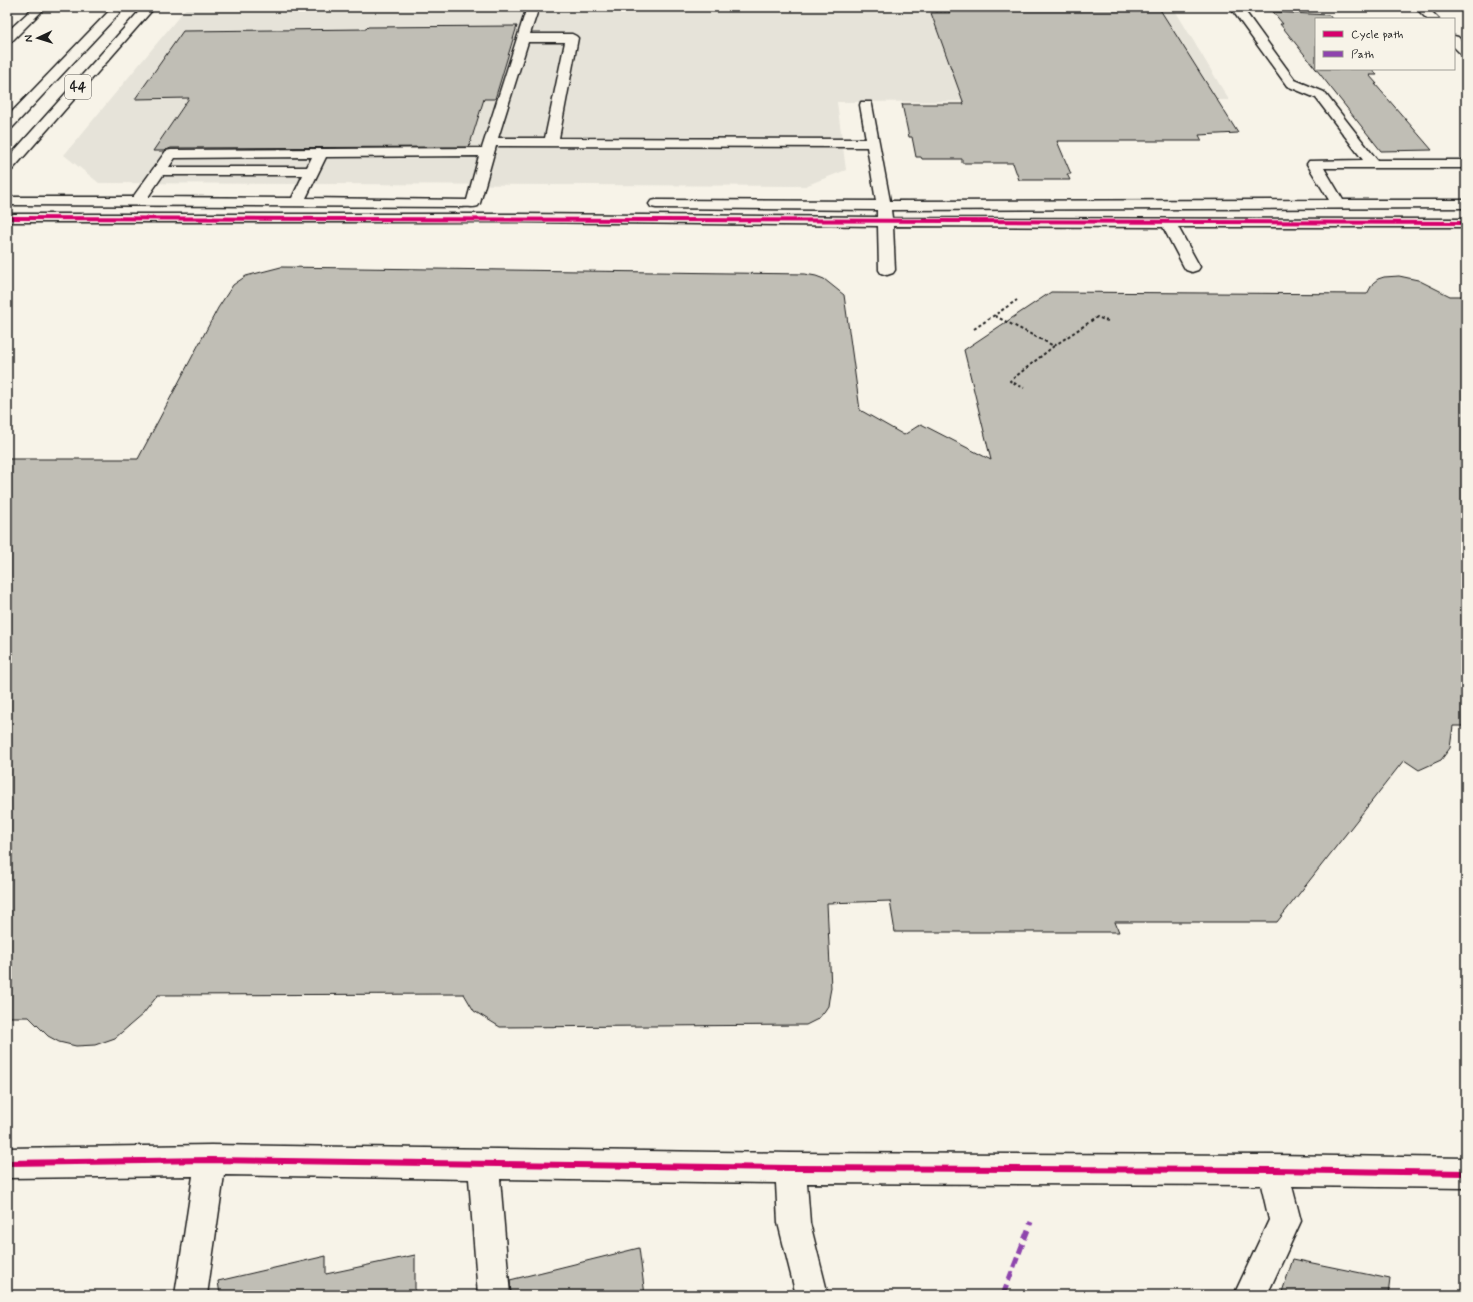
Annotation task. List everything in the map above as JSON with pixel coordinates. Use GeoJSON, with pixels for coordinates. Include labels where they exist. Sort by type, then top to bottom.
{"type":"FeatureCollection","features":[{"type":"Feature","properties":{"kind":"street"},"geometry":{"type":"LineString","coordinates":[[7,39],[40,7]]}},
{"type":"Feature","properties":{"kind":"street","name":"44"},"geometry":{"type":"LineString","coordinates":[[7,126],[119,7]]}},
{"type":"Feature","properties":{"kind":"street","name":"44"},"geometry":{"type":"LineString","coordinates":[[7,167],[149,7]]}},
{"type":"Feature","properties":{"kind":"street"},"geometry":{"type":"LineString","coordinates":[[473,203],[532,7]]}},
{"type":"Feature","properties":{"kind":"street"},"geometry":{"type":"LineString","coordinates":[[1236,7],[1291,83],[1320,95],[1374,164]]}},
{"type":"Feature","properties":{"kind":"street"},"geometry":{"type":"LineString","coordinates":[[1421,7],[1432,18]]}},
{"type":"Feature","properties":{"kind":"street"},"geometry":{"type":"LineString","coordinates":[[523,38],[572,38],[551,142]]}},
{"type":"Feature","properties":{"kind":"street"},"geometry":{"type":"LineString","coordinates":[[1455,41],[1466,52]]}},
{"type":"Feature","properties":{"kind":"street"},"geometry":{"type":"LineString","coordinates":[[866,105],[886,222],[886,270]]}},
{"type":"Feature","properties":{"kind":"street"},"geometry":{"type":"LineString","coordinates":[[137,202],[171,154],[321,153],[489,147],[551,142],[873,143]]}},
{"type":"Feature","properties":{"kind":"street"},"geometry":{"type":"LineString","coordinates":[[297,202],[321,153]]}},
{"type":"Feature","properties":{"kind":"street"},"geometry":{"type":"LineString","coordinates":[[1339,205],[1314,164],[1466,164]]}},
{"type":"Feature","properties":{"kind":"street"},"geometry":{"type":"LineString","coordinates":[[160,171],[312,171]]}},
{"type":"Feature","properties":{"kind":"street"},"geometry":{"type":"LineString","coordinates":[[7,201],[488,203]]}},
{"type":"Feature","properties":{"kind":"street"},"geometry":{"type":"LineString","coordinates":[[646,204],[884,206],[1466,204]]}},
{"type":"Feature","properties":{"kind":"street"},"geometry":{"type":"LineString","coordinates":[[7,218],[518,218],[886,222],[1466,223]]}},
{"type":"Feature","properties":{"kind":"street"},"geometry":{"type":"LineString","coordinates":[[1168,222],[1192,267]]}},
{"type":"Feature","properties":{"kind":"street"},"geometry":{"type":"LineString","coordinates":[[7,1163],[211,1160],[482,1165],[1274,1170],[1466,1173]]}},
{"type":"Feature","properties":{"kind":"street"},"geometry":{"type":"LineString","coordinates":[[191,1295],[211,1160]]}},
{"type":"Feature","properties":{"kind":"street"},"geometry":{"type":"LineString","coordinates":[[482,1165],[494,1295]]}},
{"type":"Feature","properties":{"kind":"street"},"geometry":{"type":"LineString","coordinates":[[791,1168],[794,1223],[812,1295]]}},
{"type":"Feature","properties":{"kind":"street"},"geometry":{"type":"LineString","coordinates":[[1250,1295],[1285,1222],[1274,1170]]}},
{"type":"Feature","properties":{"kind":"path"},"geometry":{"type":"LineString","coordinates":[[943,9],[934,9],[935,11],[949,11]]}},
{"type":"Feature","properties":{"kind":"path"},"geometry":{"type":"LineString","coordinates":[[974,329],[1017,300]]}},
{"type":"Feature","properties":{"kind":"path"},"geometry":{"type":"LineString","coordinates":[[995,316],[1054,346]]}},
{"type":"Feature","properties":{"kind":"path"},"geometry":{"type":"LineString","coordinates":[[1024,388],[1010,381],[1054,346],[1097,317],[1110,322]]}},
{"type":"Feature","properties":{"kind":"shaded area"},"geometry":{"type":"Polygon","coordinates":[[[187,7],[1173,7],[1229,100],[837,102],[846,170],[805,186],[99,183],[64,155],[187,7]]]}},
{"type":"Feature","properties":{"kind":"building"},"geometry":{"type":"Polygon","coordinates":[[[949,8],[1159,8],[1238,133],[1199,135],[1202,141],[1057,141],[1071,174],[1067,174],[1070,180],[1019,180],[1013,163],[962,163],[962,159],[922,159],[921,157],[916,157],[912,137],[909,137],[902,104],[964,104],[931,13],[950,13],[949,8]]]}},
{"type":"Feature","properties":{"kind":"building"},"geometry":{"type":"Polygon","coordinates":[[[1273,12],[1329,15],[1331,18],[1315,18],[1315,68],[1280,24],[1283,24],[1273,12]]]}},
{"type":"Feature","properties":{"kind":"building"},"geometry":{"type":"Polygon","coordinates":[[[517,26],[495,99],[484,99],[469,147],[171,148],[164,151],[153,151],[189,98],[135,99],[183,31],[366,29],[368,27],[517,26]]]}},
{"type":"Feature","properties":{"kind":"building"},"geometry":{"type":"Polygon","coordinates":[[[1317,70],[1373,70],[1377,75],[1369,75],[1377,84],[1375,84],[1432,150],[1381,151],[1317,70]]]}},
{"type":"Feature","properties":{"kind":"building"},"geometry":{"type":"Polygon","coordinates":[[[281,267],[805,274],[816,276],[824,279],[844,295],[860,410],[904,435],[921,424],[991,460],[964,350],[1051,292],[1367,294],[1373,283],[1378,279],[1399,276],[1418,280],[1450,296],[1466,296],[1466,726],[1453,726],[1450,748],[1441,760],[1419,770],[1404,760],[1277,922],[1115,922],[1119,932],[895,932],[890,901],[827,903],[831,988],[828,1006],[818,1019],[806,1025],[500,1027],[474,1011],[464,994],[158,995],[143,1014],[115,1038],[95,1045],[76,1046],[59,1042],[48,1036],[29,1017],[7,1017],[7,459],[138,459],[218,308],[233,285],[246,276],[281,267]]]}},
{"type":"Feature","properties":{"kind":"building"},"geometry":{"type":"Polygon","coordinates":[[[639,1248],[645,1295],[511,1295],[510,1280],[639,1248]]]}},
{"type":"Feature","properties":{"kind":"building"},"geometry":{"type":"Polygon","coordinates":[[[415,1255],[415,1295],[220,1295],[218,1281],[326,1256],[326,1274],[415,1255]]]}},
{"type":"Feature","properties":{"kind":"building"},"geometry":{"type":"Polygon","coordinates":[[[1293,1259],[1390,1279],[1388,1295],[1281,1295],[1293,1259]]]}},
{"type":"Feature","properties":{"kind":"marked path"},"geometry":{"type":"LineString","coordinates":[[1003,1295],[1031,1222]]}},
{"type":"Feature","properties":{"kind":"cycle path"},"geometry":{"type":"LineString","coordinates":[[7,218],[518,218],[886,222],[1466,223]]}},
{"type":"Feature","properties":{"kind":"cycle path"},"geometry":{"type":"LineString","coordinates":[[7,1163],[211,1160],[791,1168],[1273,1170],[1466,1173]]}}]}
